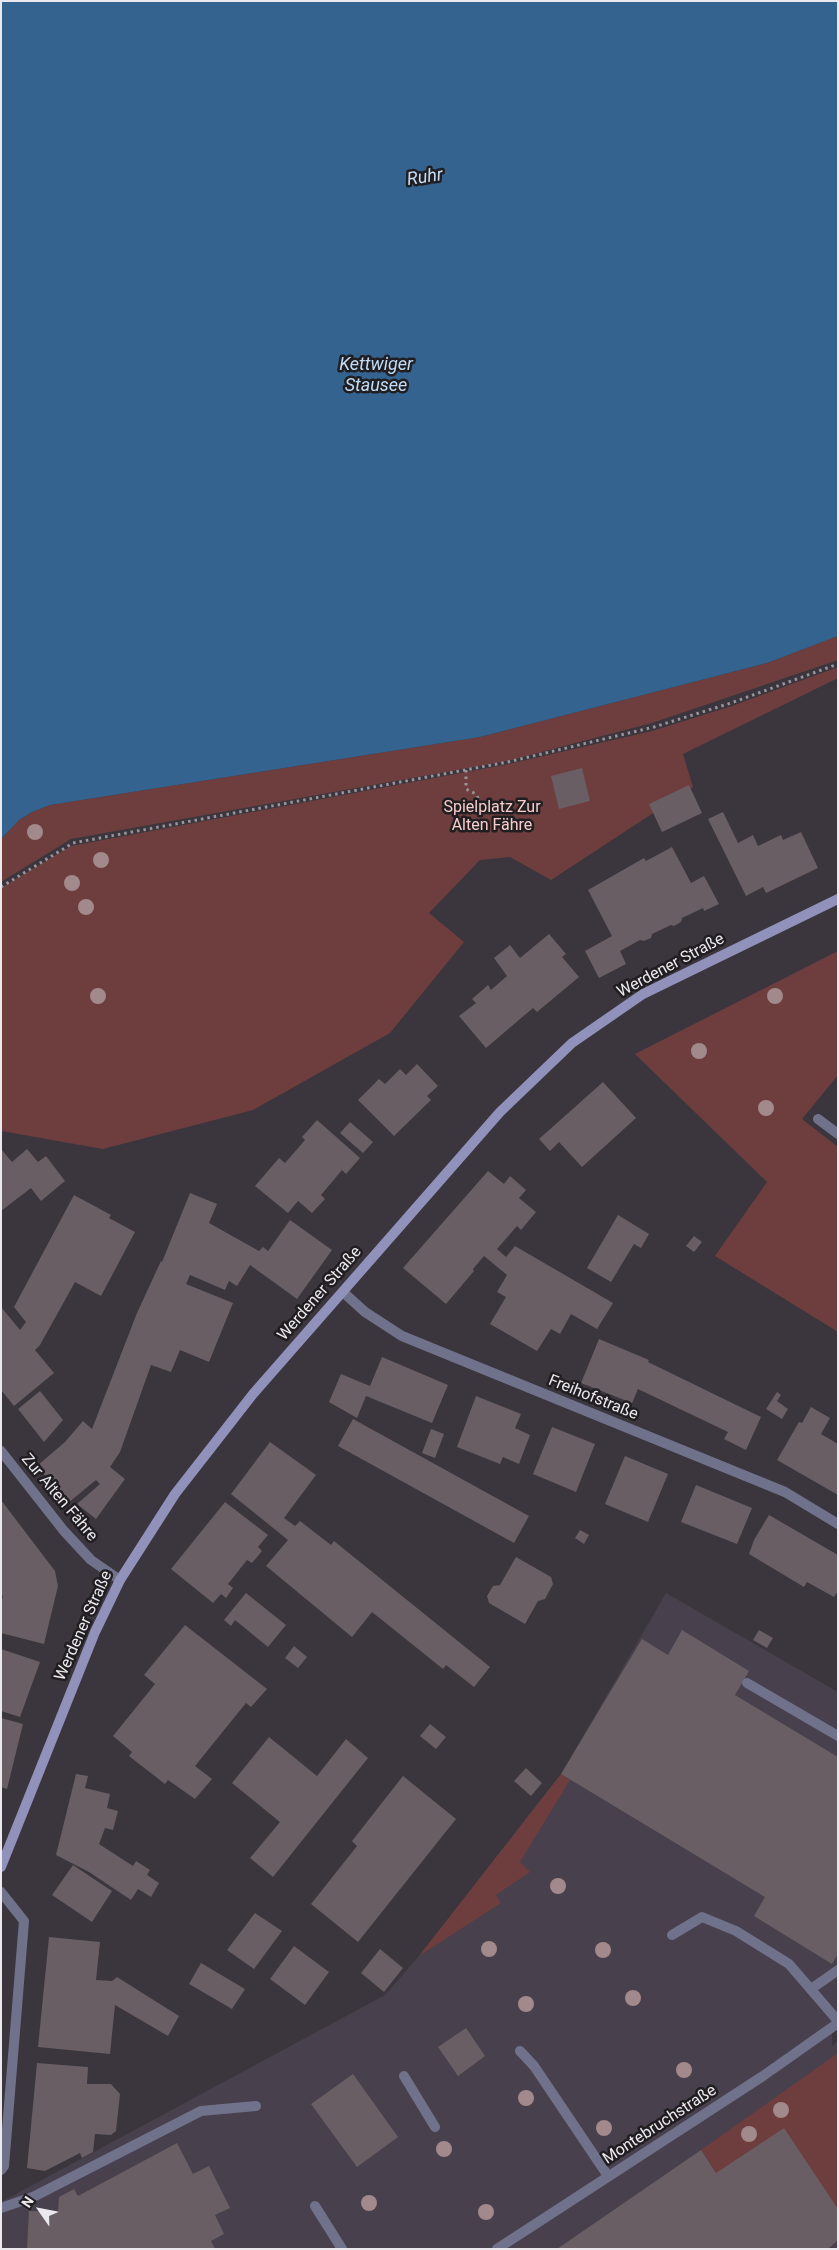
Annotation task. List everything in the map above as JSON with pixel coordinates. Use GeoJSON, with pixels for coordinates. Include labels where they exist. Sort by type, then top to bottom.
{"type":"FeatureCollection","features":[{"type":"Feature","properties":{"kind":"main road","name":"Werdener Straße"},"geometry":{"type":"LineString","coordinates":[[1,1867],[92,1640],[120,1580],[170,1500],[214,1441],[500,1112],[572,1043],[643,994],[838,899]]}},
{"type":"Feature","properties":{"kind":"street"},"geometry":{"type":"LineString","coordinates":[[818,1119],[838,1134]]}},
{"type":"Feature","properties":{"kind":"street","name":"Freihofstraße"},"geometry":{"type":"LineString","coordinates":[[343,1292],[365,1312],[402,1336],[785,1492],[838,1524]]}},
{"type":"Feature","properties":{"kind":"street","name":"Zur Alten Fähre"},"geometry":{"type":"LineString","coordinates":[[1,1451],[64,1531],[91,1560],[120,1580]]}},
{"type":"Feature","properties":{"kind":"street"},"geometry":{"type":"LineString","coordinates":[[747,1683],[838,1736]]}},
{"type":"Feature","properties":{"kind":"street"},"geometry":{"type":"LineString","coordinates":[[1,1892],[24,1921],[4,2166],[1,2170]]}},
{"type":"Feature","properties":{"kind":"street"},"geometry":{"type":"LineString","coordinates":[[672,1935],[702,1917],[736,1931],[768,1949],[789,1964],[838,2022]]}},
{"type":"Feature","properties":{"kind":"street"},"geometry":{"type":"LineString","coordinates":[[811,1989],[838,1970]]}},
{"type":"Feature","properties":{"kind":"street","name":"Montebruchstraße"},"geometry":{"type":"LineString","coordinates":[[497,2249],[763,2076],[838,2022]]}},
{"type":"Feature","properties":{"kind":"street"},"geometry":{"type":"LineString","coordinates":[[520,2051],[534,2066],[608,2176]]}},
{"type":"Feature","properties":{"kind":"street"},"geometry":{"type":"LineString","coordinates":[[404,2076],[435,2128]]}},
{"type":"Feature","properties":{"kind":"street"},"geometry":{"type":"LineString","coordinates":[[1,2208],[32,2197],[201,2111],[256,2106]]}},
{"type":"Feature","properties":{"kind":"street"},"geometry":{"type":"LineString","coordinates":[[315,2206],[342,2249]]}},
{"type":"Feature","properties":{"kind":"path"},"geometry":{"type":"LineString","coordinates":[[1,886],[73,843],[101,836],[508,762],[654,727],[731,703],[838,664]]}},
{"type":"Feature","properties":{"kind":"path"},"geometry":{"type":"LineString","coordinates":[[466,770],[466,789],[476,794],[482,806],[479,815],[474,821]]}},
{"type":"Feature","properties":{"kind":"shaded area"},"geometry":{"type":"Polygon","coordinates":[[[666,1593],[838,1692],[838,2018],[832,2024],[832,2046],[838,2040],[838,2249],[1,2249],[1,2202],[385,1995],[419,1956],[561,1774],[666,1593]]]}},
{"type":"Feature","properties":{"kind":"green space"},"geometry":{"type":"Polygon","coordinates":[[[838,636],[838,660],[652,723],[507,761],[71,839],[1,882],[1,839],[19,820],[32,812],[50,805],[480,737],[767,663],[838,636]]]}},
{"type":"Feature","properties":{"kind":"green space","name":"Spielplatz Zur Alten Fähre"},"geometry":{"type":"Polygon","coordinates":[[[838,667],[838,678],[683,754],[693,787],[551,880],[510,857],[480,860],[429,913],[464,942],[390,1033],[253,1110],[103,1149],[1,1131],[1,888],[71,846],[509,764],[652,731],[732,706],[838,667]]]}},
{"type":"Feature","properties":{"kind":"green space"},"geometry":{"type":"Polygon","coordinates":[[[838,951],[838,1075],[802,1119],[838,1147],[838,1332],[715,1256],[767,1182],[635,1054],[838,951]]]}},
{"type":"Feature","properties":{"kind":"green space"},"geometry":{"type":"Polygon","coordinates":[[[561,1774],[570,1780],[520,1862],[530,1872],[496,1895],[501,1903],[419,1956],[561,1774]]]}},
{"type":"Feature","properties":{"kind":"green space"},"geometry":{"type":"Polygon","coordinates":[[[838,2053],[838,2209],[716,2173],[701,2150],[838,2053]]]}},
{"type":"Feature","properties":{"kind":"water","name":"Kettwiger Stausee"},"geometry":{"type":"Polygon","coordinates":[[[1,1],[838,1],[838,636],[767,663],[480,737],[50,805],[32,812],[19,820],[1,839],[1,1]]]}},
{"type":"Feature","properties":{"kind":"building"},"geometry":{"type":"Polygon","coordinates":[[[582,768],[590,801],[559,809],[551,776],[582,768]]]}},
{"type":"Feature","properties":{"kind":"building"},"geometry":{"type":"Polygon","coordinates":[[[689,785],[702,813],[662,832],[649,804],[689,785]]]}},
{"type":"Feature","properties":{"kind":"building"},"geometry":{"type":"Polygon","coordinates":[[[723,812],[738,843],[753,835],[758,846],[781,835],[783,840],[801,832],[818,868],[766,893],[763,887],[746,896],[708,819],[723,812]]]}},
{"type":"Feature","properties":{"kind":"building"},"geometry":{"type":"Polygon","coordinates":[[[672,847],[691,883],[704,876],[719,904],[704,911],[703,908],[682,918],[681,922],[674,926],[671,925],[652,934],[651,938],[644,941],[640,940],[620,951],[626,964],[599,978],[585,951],[612,936],[588,890],[644,858],[646,861],[672,847]]]}},
{"type":"Feature","properties":{"kind":"building"},"geometry":{"type":"Polygon","coordinates":[[[549,934],[566,954],[562,957],[579,977],[537,1012],[533,1008],[486,1048],[459,1016],[476,1003],[472,999],[488,985],[491,990],[507,976],[494,958],[510,945],[520,958],[549,934]]]}},
{"type":"Feature","properties":{"kind":"building"},"geometry":{"type":"Polygon","coordinates":[[[417,1064],[438,1086],[427,1096],[431,1100],[394,1136],[358,1100],[379,1079],[385,1084],[400,1069],[406,1075],[417,1064]]]}},
{"type":"Feature","properties":{"kind":"building"},"geometry":{"type":"Polygon","coordinates":[[[603,1082],[636,1118],[582,1167],[559,1142],[550,1151],[539,1139],[603,1082]]]}},
{"type":"Feature","properties":{"kind":"building"},"geometry":{"type":"Polygon","coordinates":[[[317,1120],[360,1158],[346,1174],[342,1170],[321,1195],[325,1199],[312,1213],[298,1201],[288,1213],[255,1186],[279,1158],[285,1163],[305,1140],[302,1137],[317,1120]]]}},
{"type":"Feature","properties":{"kind":"building"},"geometry":{"type":"Polygon","coordinates":[[[350,1122],[373,1142],[363,1153],[340,1133],[350,1122]]]}},
{"type":"Feature","properties":{"kind":"building"},"geometry":{"type":"Polygon","coordinates":[[[1,1149],[12,1162],[27,1149],[38,1162],[46,1156],[65,1181],[41,1201],[31,1188],[1,1211],[1,1149]]]}},
{"type":"Feature","properties":{"kind":"building"},"geometry":{"type":"Polygon","coordinates":[[[488,1171],[504,1184],[510,1176],[526,1190],[519,1198],[536,1212],[521,1230],[517,1226],[497,1249],[506,1257],[515,1246],[613,1303],[597,1329],[571,1314],[560,1334],[551,1329],[537,1351],[490,1324],[506,1297],[497,1292],[507,1275],[484,1256],[446,1304],[403,1268],[488,1171]]]}},
{"type":"Feature","properties":{"kind":"building"},"geometry":{"type":"Polygon","coordinates":[[[190,1193],[217,1204],[209,1223],[259,1251],[263,1247],[268,1251],[290,1220],[332,1250],[297,1299],[250,1265],[237,1286],[229,1281],[225,1290],[190,1275],[186,1284],[233,1303],[209,1362],[180,1350],[171,1372],[151,1365],[120,1452],[110,1467],[125,1479],[96,1519],[77,1504],[100,1484],[96,1480],[68,1503],[37,1466],[65,1442],[83,1421],[92,1429],[137,1313],[162,1262],[190,1193]]]}},
{"type":"Feature","properties":{"kind":"building"},"geometry":{"type":"Polygon","coordinates":[[[74,1195],[111,1215],[109,1218],[135,1232],[101,1296],[75,1282],[40,1345],[35,1350],[54,1373],[14,1406],[1,1390],[1,1307],[20,1330],[26,1322],[14,1307],[74,1195]]]}},
{"type":"Feature","properties":{"kind":"building"},"geometry":{"type":"Polygon","coordinates":[[[618,1215],[649,1234],[641,1248],[634,1244],[611,1282],[587,1268],[618,1215]]]}},
{"type":"Feature","properties":{"kind":"building"},"geometry":{"type":"Polygon","coordinates":[[[694,1236],[702,1242],[694,1252],[686,1246],[694,1236]]]}},
{"type":"Feature","properties":{"kind":"building"},"geometry":{"type":"Polygon","coordinates":[[[599,1339],[649,1360],[648,1362],[761,1417],[746,1450],[724,1439],[728,1432],[638,1389],[632,1403],[581,1383],[599,1339]]]}},
{"type":"Feature","properties":{"kind":"building"},"geometry":{"type":"Polygon","coordinates":[[[382,1357],[448,1385],[432,1423],[366,1396],[357,1418],[329,1402],[341,1374],[370,1386],[382,1357]]]}},
{"type":"Feature","properties":{"kind":"building"},"geometry":{"type":"Polygon","coordinates":[[[40,1391],[63,1420],[44,1442],[18,1409],[40,1391]]]}},
{"type":"Feature","properties":{"kind":"building"},"geometry":{"type":"Polygon","coordinates":[[[777,1392],[781,1395],[777,1401],[788,1409],[782,1419],[766,1409],[777,1392]]]}},
{"type":"Feature","properties":{"kind":"building"},"geometry":{"type":"Polygon","coordinates":[[[476,1396],[521,1414],[515,1428],[530,1435],[519,1464],[503,1457],[500,1464],[457,1447],[476,1396]]]}},
{"type":"Feature","properties":{"kind":"building"},"geometry":{"type":"Polygon","coordinates":[[[811,1407],[830,1418],[821,1434],[838,1444],[838,1495],[777,1460],[799,1422],[802,1423],[811,1407]]]}},
{"type":"Feature","properties":{"kind":"building"},"geometry":{"type":"Polygon","coordinates":[[[353,1419],[529,1516],[514,1543],[338,1446],[353,1419]]]}},
{"type":"Feature","properties":{"kind":"building"},"geometry":{"type":"Polygon","coordinates":[[[552,1427],[595,1444],[576,1492],[533,1474],[552,1427]]]}},
{"type":"Feature","properties":{"kind":"building"},"geometry":{"type":"Polygon","coordinates":[[[431,1429],[444,1434],[435,1458],[422,1453],[431,1429]]]}},
{"type":"Feature","properties":{"kind":"building"},"geometry":{"type":"Polygon","coordinates":[[[270,1442],[316,1475],[284,1518],[295,1526],[300,1521],[331,1545],[334,1541],[490,1667],[474,1687],[446,1665],[443,1669],[372,1612],[352,1637],[266,1566],[288,1540],[231,1494],[270,1442]]]}},
{"type":"Feature","properties":{"kind":"building"},"geometry":{"type":"Polygon","coordinates":[[[625,1456],[668,1474],[648,1522],[605,1504],[625,1456]]]}},
{"type":"Feature","properties":{"kind":"building"},"geometry":{"type":"Polygon","coordinates":[[[696,1485],[752,1508],[737,1544],[681,1522],[696,1485]]]}},
{"type":"Feature","properties":{"kind":"building"},"geometry":{"type":"Polygon","coordinates":[[[1,1500],[55,1571],[58,1586],[44,1644],[1,1633],[1,1603],[3,1596],[1,1595],[1,1500]]]}},
{"type":"Feature","properties":{"kind":"building"},"geometry":{"type":"Polygon","coordinates":[[[225,1502],[268,1535],[258,1547],[262,1551],[252,1563],[247,1560],[228,1584],[233,1588],[226,1598],[221,1594],[213,1603],[171,1569],[225,1502]]]}},
{"type":"Feature","properties":{"kind":"building"},"geometry":{"type":"Polygon","coordinates":[[[769,1515],[838,1555],[838,1591],[834,1597],[807,1582],[804,1587],[749,1554],[754,1540],[769,1515]]]}},
{"type":"Feature","properties":{"kind":"building"},"geometry":{"type":"Polygon","coordinates":[[[580,1530],[589,1535],[584,1544],[575,1538],[580,1530]]]}},
{"type":"Feature","properties":{"kind":"building"},"geometry":{"type":"Polygon","coordinates":[[[516,1557],[551,1577],[553,1584],[545,1599],[538,1601],[525,1624],[489,1603],[487,1596],[493,1586],[500,1585],[516,1557]]]}},
{"type":"Feature","properties":{"kind":"building"},"geometry":{"type":"Polygon","coordinates":[[[246,1593],[286,1625],[268,1647],[235,1620],[231,1626],[224,1620],[246,1593]]]}},
{"type":"Feature","properties":{"kind":"building"},"geometry":{"type":"Polygon","coordinates":[[[185,1625],[267,1689],[251,1707],[246,1703],[195,1766],[212,1779],[195,1799],[168,1780],[165,1784],[129,1756],[132,1752],[113,1736],[155,1684],[144,1675],[185,1625]]]}},
{"type":"Feature","properties":{"kind":"building"},"geometry":{"type":"Polygon","coordinates":[[[682,1630],[749,1671],[735,1695],[838,1757],[838,1954],[832,1964],[754,1916],[765,1897],[561,1774],[642,1639],[668,1655],[682,1630]]]}},
{"type":"Feature","properties":{"kind":"building"},"geometry":{"type":"Polygon","coordinates":[[[759,1630],[773,1638],[767,1648],[753,1640],[759,1630]]]}},
{"type":"Feature","properties":{"kind":"building"},"geometry":{"type":"Polygon","coordinates":[[[294,1646],[307,1657],[298,1668],[285,1658],[294,1646]]]}},
{"type":"Feature","properties":{"kind":"building"},"geometry":{"type":"Polygon","coordinates":[[[1,1649],[40,1662],[20,1717],[1,1711],[1,1649]]]}},
{"type":"Feature","properties":{"kind":"building"},"geometry":{"type":"Polygon","coordinates":[[[1,1718],[23,1724],[7,1789],[1,1787],[1,1718]]]}},
{"type":"Feature","properties":{"kind":"building"},"geometry":{"type":"Polygon","coordinates":[[[430,1724],[446,1737],[436,1749],[420,1736],[430,1724]]]}},
{"type":"Feature","properties":{"kind":"building"},"geometry":{"type":"Polygon","coordinates":[[[269,1737],[317,1776],[346,1739],[368,1758],[273,1877],[250,1858],[280,1822],[232,1783],[269,1737]]]}},
{"type":"Feature","properties":{"kind":"building"},"geometry":{"type":"Polygon","coordinates":[[[526,1768],[542,1783],[531,1796],[514,1781],[526,1768]]]}},
{"type":"Feature","properties":{"kind":"building"},"geometry":{"type":"Polygon","coordinates":[[[76,1774],[88,1776],[85,1788],[110,1794],[107,1808],[118,1811],[113,1830],[105,1828],[99,1844],[133,1866],[136,1861],[150,1870],[147,1875],[159,1883],[151,1897],[138,1889],[131,1900],[89,1872],[56,1855],[76,1774]]]}},
{"type":"Feature","properties":{"kind":"building"},"geometry":{"type":"Polygon","coordinates":[[[403,1776],[456,1819],[358,1942],[311,1904],[357,1846],[352,1841],[403,1776]]]}},
{"type":"Feature","properties":{"kind":"building"},"geometry":{"type":"Polygon","coordinates":[[[73,1865],[112,1891],[92,1922],[52,1895],[73,1865]]]}},
{"type":"Feature","properties":{"kind":"building"},"geometry":{"type":"Polygon","coordinates":[[[255,1913],[282,1931],[254,1969],[227,1950],[255,1913]]]}},
{"type":"Feature","properties":{"kind":"building"},"geometry":{"type":"Polygon","coordinates":[[[49,1937],[100,1942],[96,1980],[112,1981],[117,1977],[179,2016],[168,2036],[115,2005],[110,2054],[38,2047],[49,1937]]]}},
{"type":"Feature","properties":{"kind":"building"},"geometry":{"type":"Polygon","coordinates":[[[294,1946],[329,1972],[305,2005],[270,1979],[294,1946]]]}},
{"type":"Feature","properties":{"kind":"building"},"geometry":{"type":"Polygon","coordinates":[[[380,1949],[403,1968],[384,1992],[361,1973],[380,1949]]]}},
{"type":"Feature","properties":{"kind":"building"},"geometry":{"type":"Polygon","coordinates":[[[201,1963],[245,1989],[232,2009],[189,1984],[201,1963]]]}},
{"type":"Feature","properties":{"kind":"building"},"geometry":{"type":"Polygon","coordinates":[[[466,2028],[485,2056],[458,2076],[438,2047],[466,2028]]]}},
{"type":"Feature","properties":{"kind":"building"},"geometry":{"type":"Polygon","coordinates":[[[37,2063],[88,2067],[87,2084],[111,2084],[120,2094],[116,2131],[111,2135],[95,2134],[93,2152],[82,2158],[80,2153],[45,2171],[27,2168],[37,2063]]]}},
{"type":"Feature","properties":{"kind":"building"},"geometry":{"type":"Polygon","coordinates":[[[353,2074],[398,2137],[357,2167],[311,2104],[353,2074]]]}},
{"type":"Feature","properties":{"kind":"building"},"geometry":{"type":"Polygon","coordinates":[[[784,2128],[838,2209],[838,2240],[828,2249],[557,2249],[701,2150],[716,2173],[784,2128]]]}},
{"type":"Feature","properties":{"kind":"building"},"geometry":{"type":"Polygon","coordinates":[[[177,2143],[193,2174],[209,2166],[230,2208],[215,2215],[224,2234],[211,2241],[215,2249],[27,2249],[29,2211],[58,2212],[59,2197],[74,2189],[78,2196],[177,2143]]]}},
{"type":"Feature","properties":{"kind":"water label","name":"Ruhr"},"geometry":{"type":"Point","coordinates":[425,178]}}]}
